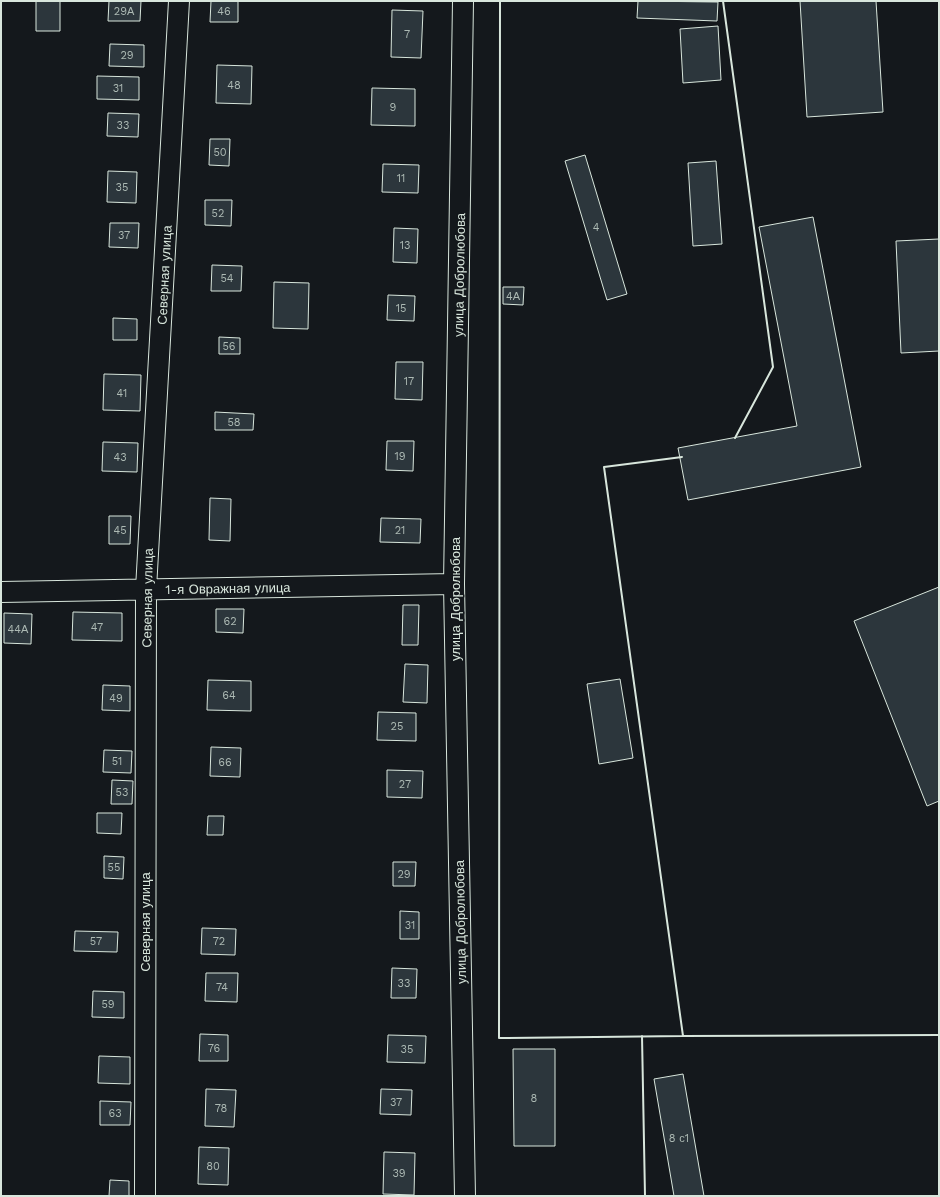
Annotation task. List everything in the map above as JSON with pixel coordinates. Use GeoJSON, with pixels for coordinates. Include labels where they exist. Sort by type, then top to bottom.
{"type":"FeatureCollection","features":[{"type":"Feature","properties":{"kind":"street","name":"Северная улица"},"geometry":{"type":"LineString","coordinates":[[145,1196],[146,589],[179,1]]}},
{"type":"Feature","properties":{"kind":"street","name":"улица Добролюбова"},"geometry":{"type":"LineString","coordinates":[[463,1],[454,584],[465,1196]]}},
{"type":"Feature","properties":{"kind":"street","name":"1-я Овражная улица"},"geometry":{"type":"LineString","coordinates":[[1,592],[454,584]]}},
{"type":"Feature","properties":{"kind":"building"},"geometry":{"type":"Polygon","coordinates":[[[36,1],[60,1],[60,31],[36,31],[36,1]]]}},
{"type":"Feature","properties":{"kind":"building"},"geometry":{"type":"Polygon","coordinates":[[[109,1],[141,1],[140,21],[108,21],[109,1]]]}},
{"type":"Feature","properties":{"kind":"building"},"geometry":{"type":"Polygon","coordinates":[[[211,1],[238,1],[238,22],[210,22],[211,1]]]}},
{"type":"Feature","properties":{"kind":"building"},"geometry":{"type":"Polygon","coordinates":[[[638,1],[718,2],[717,21],[637,18],[638,1]]]}},
{"type":"Feature","properties":{"kind":"building"},"geometry":{"type":"Polygon","coordinates":[[[800,1],[876,1],[883,112],[807,117],[800,1]]]}},
{"type":"Feature","properties":{"kind":"building"},"geometry":{"type":"Polygon","coordinates":[[[392,10],[423,11],[421,58],[391,57],[392,10]]]}},
{"type":"Feature","properties":{"kind":"building"},"geometry":{"type":"Polygon","coordinates":[[[718,26],[721,80],[683,83],[680,29],[718,26]]]}},
{"type":"Feature","properties":{"kind":"building"},"geometry":{"type":"Polygon","coordinates":[[[110,44],[144,45],[144,67],[109,66],[110,44]]]}},
{"type":"Feature","properties":{"kind":"building"},"geometry":{"type":"Polygon","coordinates":[[[217,65],[252,66],[251,104],[216,103],[217,65]]]}},
{"type":"Feature","properties":{"kind":"building"},"geometry":{"type":"Polygon","coordinates":[[[97,76],[139,77],[139,100],[97,99],[97,76]]]}},
{"type":"Feature","properties":{"kind":"building"},"geometry":{"type":"Polygon","coordinates":[[[372,88],[415,89],[415,126],[371,125],[372,88]]]}},
{"type":"Feature","properties":{"kind":"building"},"geometry":{"type":"Polygon","coordinates":[[[108,113],[139,114],[138,137],[107,136],[108,113]]]}},
{"type":"Feature","properties":{"kind":"building"},"geometry":{"type":"Polygon","coordinates":[[[210,139],[230,139],[229,166],[209,165],[210,139]]]}},
{"type":"Feature","properties":{"kind":"building"},"geometry":{"type":"Polygon","coordinates":[[[585,155],[627,294],[607,300],[565,161],[585,155]]]}},
{"type":"Feature","properties":{"kind":"building"},"geometry":{"type":"Polygon","coordinates":[[[716,161],[722,244],[693,246],[688,163],[716,161]]]}},
{"type":"Feature","properties":{"kind":"building"},"geometry":{"type":"Polygon","coordinates":[[[383,164],[419,165],[418,193],[382,192],[383,164]]]}},
{"type":"Feature","properties":{"kind":"building"},"geometry":{"type":"Polygon","coordinates":[[[108,171],[137,172],[136,203],[107,202],[108,171]]]}},
{"type":"Feature","properties":{"kind":"building"},"geometry":{"type":"Polygon","coordinates":[[[205,200],[232,200],[231,226],[205,225],[205,200]]]}},
{"type":"Feature","properties":{"kind":"building"},"geometry":{"type":"Polygon","coordinates":[[[813,217],[861,467],[688,500],[678,448],[797,426],[759,227],[813,217]]]}},
{"type":"Feature","properties":{"kind":"building"},"geometry":{"type":"Polygon","coordinates":[[[110,223],[139,223],[138,248],[109,247],[110,223]]]}},
{"type":"Feature","properties":{"kind":"building"},"geometry":{"type":"Polygon","coordinates":[[[394,228],[418,229],[417,263],[393,262],[394,228]]]}},
{"type":"Feature","properties":{"kind":"building"},"geometry":{"type":"Polygon","coordinates":[[[939,239],[939,351],[901,353],[896,241],[939,239]]]}},
{"type":"Feature","properties":{"kind":"building"},"geometry":{"type":"Polygon","coordinates":[[[212,265],[242,266],[241,291],[211,291],[212,265]]]}},
{"type":"Feature","properties":{"kind":"building"},"geometry":{"type":"Polygon","coordinates":[[[274,282],[309,283],[308,329],[273,328],[274,282]]]}},
{"type":"Feature","properties":{"kind":"building"},"geometry":{"type":"Polygon","coordinates":[[[503,287],[524,287],[523,305],[503,304],[503,287]]]}},
{"type":"Feature","properties":{"kind":"building"},"geometry":{"type":"Polygon","coordinates":[[[388,295],[415,296],[414,321],[387,320],[388,295]]]}},
{"type":"Feature","properties":{"kind":"building"},"geometry":{"type":"Polygon","coordinates":[[[113,318],[137,319],[137,340],[113,340],[113,318]]]}},
{"type":"Feature","properties":{"kind":"building"},"geometry":{"type":"Polygon","coordinates":[[[219,337],[240,338],[240,354],[219,354],[219,337]]]}},
{"type":"Feature","properties":{"kind":"building"},"geometry":{"type":"Polygon","coordinates":[[[396,362],[423,362],[422,400],[395,399],[396,362]]]}},
{"type":"Feature","properties":{"kind":"building"},"geometry":{"type":"Polygon","coordinates":[[[104,374],[141,375],[140,411],[103,410],[104,374]]]}},
{"type":"Feature","properties":{"kind":"building"},"geometry":{"type":"Polygon","coordinates":[[[215,412],[254,414],[253,430],[215,430],[215,412]]]}},
{"type":"Feature","properties":{"kind":"building"},"geometry":{"type":"Polygon","coordinates":[[[387,441],[414,441],[413,471],[386,470],[387,441]]]}},
{"type":"Feature","properties":{"kind":"building"},"geometry":{"type":"Polygon","coordinates":[[[103,442],[138,443],[137,472],[102,471],[103,442]]]}},
{"type":"Feature","properties":{"kind":"building"},"geometry":{"type":"Polygon","coordinates":[[[210,498],[231,499],[230,541],[209,540],[210,498]]]}},
{"type":"Feature","properties":{"kind":"building"},"geometry":{"type":"Polygon","coordinates":[[[109,516],[131,516],[130,544],[109,544],[109,516]]]}},
{"type":"Feature","properties":{"kind":"building"},"geometry":{"type":"Polygon","coordinates":[[[381,518],[421,519],[420,543],[380,542],[381,518]]]}},
{"type":"Feature","properties":{"kind":"building"},"geometry":{"type":"Polygon","coordinates":[[[939,587],[939,801],[927,806],[854,621],[939,587]]]}},
{"type":"Feature","properties":{"kind":"building"},"geometry":{"type":"Polygon","coordinates":[[[403,605],[419,605],[418,645],[402,645],[403,605]]]}},
{"type":"Feature","properties":{"kind":"building"},"geometry":{"type":"Polygon","coordinates":[[[216,609],[244,609],[243,633],[216,632],[216,609]]]}},
{"type":"Feature","properties":{"kind":"building"},"geometry":{"type":"Polygon","coordinates":[[[73,612],[122,613],[122,641],[72,640],[73,612]]]}},
{"type":"Feature","properties":{"kind":"building"},"geometry":{"type":"Polygon","coordinates":[[[4,613],[32,614],[31,644],[4,643],[4,613]]]}},
{"type":"Feature","properties":{"kind":"building"},"geometry":{"type":"Polygon","coordinates":[[[405,664],[428,665],[427,703],[403,702],[405,664]]]}},
{"type":"Feature","properties":{"kind":"building"},"geometry":{"type":"Polygon","coordinates":[[[620,679],[633,758],[599,764],[587,684],[620,679]]]}},
{"type":"Feature","properties":{"kind":"building"},"geometry":{"type":"Polygon","coordinates":[[[208,680],[251,681],[251,711],[207,710],[208,680]]]}},
{"type":"Feature","properties":{"kind":"building"},"geometry":{"type":"Polygon","coordinates":[[[103,685],[130,686],[130,711],[102,710],[103,685]]]}},
{"type":"Feature","properties":{"kind":"building"},"geometry":{"type":"Polygon","coordinates":[[[378,712],[416,713],[416,741],[377,740],[378,712]]]}},
{"type":"Feature","properties":{"kind":"building"},"geometry":{"type":"Polygon","coordinates":[[[211,747],[241,748],[240,777],[210,776],[211,747]]]}},
{"type":"Feature","properties":{"kind":"building"},"geometry":{"type":"Polygon","coordinates":[[[104,750],[132,751],[131,773],[103,772],[104,750]]]}},
{"type":"Feature","properties":{"kind":"building"},"geometry":{"type":"Polygon","coordinates":[[[387,770],[423,771],[422,798],[387,797],[387,770]]]}},
{"type":"Feature","properties":{"kind":"building"},"geometry":{"type":"Polygon","coordinates":[[[112,780],[133,781],[132,804],[111,804],[112,780]]]}},
{"type":"Feature","properties":{"kind":"building"},"geometry":{"type":"Polygon","coordinates":[[[97,813],[122,813],[121,834],[97,833],[97,813]]]}},
{"type":"Feature","properties":{"kind":"building"},"geometry":{"type":"Polygon","coordinates":[[[208,816],[224,816],[223,835],[207,835],[208,816]]]}},
{"type":"Feature","properties":{"kind":"building"},"geometry":{"type":"Polygon","coordinates":[[[104,856],[124,857],[123,879],[104,878],[104,856]]]}},
{"type":"Feature","properties":{"kind":"building"},"geometry":{"type":"Polygon","coordinates":[[[393,862],[416,862],[415,886],[393,886],[393,862]]]}},
{"type":"Feature","properties":{"kind":"building"},"geometry":{"type":"Polygon","coordinates":[[[400,911],[419,912],[419,939],[400,939],[400,911]]]}},
{"type":"Feature","properties":{"kind":"building"},"geometry":{"type":"Polygon","coordinates":[[[202,928],[236,929],[235,955],[201,954],[202,928]]]}},
{"type":"Feature","properties":{"kind":"building"},"geometry":{"type":"Polygon","coordinates":[[[75,931],[118,932],[117,952],[74,951],[75,931]]]}},
{"type":"Feature","properties":{"kind":"building"},"geometry":{"type":"Polygon","coordinates":[[[392,968],[417,969],[416,998],[391,998],[392,968]]]}},
{"type":"Feature","properties":{"kind":"building"},"geometry":{"type":"Polygon","coordinates":[[[206,973],[238,973],[237,1002],[205,1001],[206,973]]]}},
{"type":"Feature","properties":{"kind":"building"},"geometry":{"type":"Polygon","coordinates":[[[93,991],[124,992],[124,1018],[92,1017],[93,991]]]}},
{"type":"Feature","properties":{"kind":"building"},"geometry":{"type":"Polygon","coordinates":[[[200,1034],[228,1035],[228,1061],[199,1061],[200,1034]]]}},
{"type":"Feature","properties":{"kind":"building"},"geometry":{"type":"Polygon","coordinates":[[[388,1035],[426,1036],[425,1063],[387,1062],[388,1035]]]}},
{"type":"Feature","properties":{"kind":"building"},"geometry":{"type":"Polygon","coordinates":[[[513,1049],[555,1049],[555,1146],[514,1146],[513,1049]]]}},
{"type":"Feature","properties":{"kind":"building"},"geometry":{"type":"Polygon","coordinates":[[[99,1056],[130,1057],[130,1084],[98,1083],[99,1056]]]}},
{"type":"Feature","properties":{"kind":"building"},"geometry":{"type":"Polygon","coordinates":[[[683,1074],[704,1196],[674,1196],[654,1079],[683,1074]]]}},
{"type":"Feature","properties":{"kind":"building"},"geometry":{"type":"Polygon","coordinates":[[[206,1089],[236,1090],[234,1127],[205,1126],[206,1089]]]}},
{"type":"Feature","properties":{"kind":"building"},"geometry":{"type":"Polygon","coordinates":[[[381,1089],[412,1090],[411,1115],[380,1114],[381,1089]]]}},
{"type":"Feature","properties":{"kind":"building"},"geometry":{"type":"Polygon","coordinates":[[[100,1101],[131,1102],[130,1125],[100,1125],[100,1101]]]}},
{"type":"Feature","properties":{"kind":"building"},"geometry":{"type":"Polygon","coordinates":[[[199,1147],[229,1148],[228,1185],[198,1184],[199,1147]]]}},
{"type":"Feature","properties":{"kind":"building"},"geometry":{"type":"Polygon","coordinates":[[[384,1152],[415,1153],[414,1195],[383,1194],[384,1152]]]}},
{"type":"Feature","properties":{"kind":"building"},"geometry":{"type":"Polygon","coordinates":[[[110,1180],[129,1181],[129,1196],[109,1196],[110,1180]]]}},
{"type":"Feature","properties":{"kind":"wall"},"geometry":{"type":"LineString","coordinates":[[500,1],[499,1038],[683,1036],[604,467],[682,457]]}},
{"type":"Feature","properties":{"kind":"wall"},"geometry":{"type":"LineString","coordinates":[[723,1],[773,367],[735,438]]}},
{"type":"Feature","properties":{"kind":"wall"},"geometry":{"type":"LineString","coordinates":[[683,1035],[939,1035]]}},
{"type":"Feature","properties":{"kind":"wall"},"geometry":{"type":"LineString","coordinates":[[642,1036],[645,1196]]}}]}
